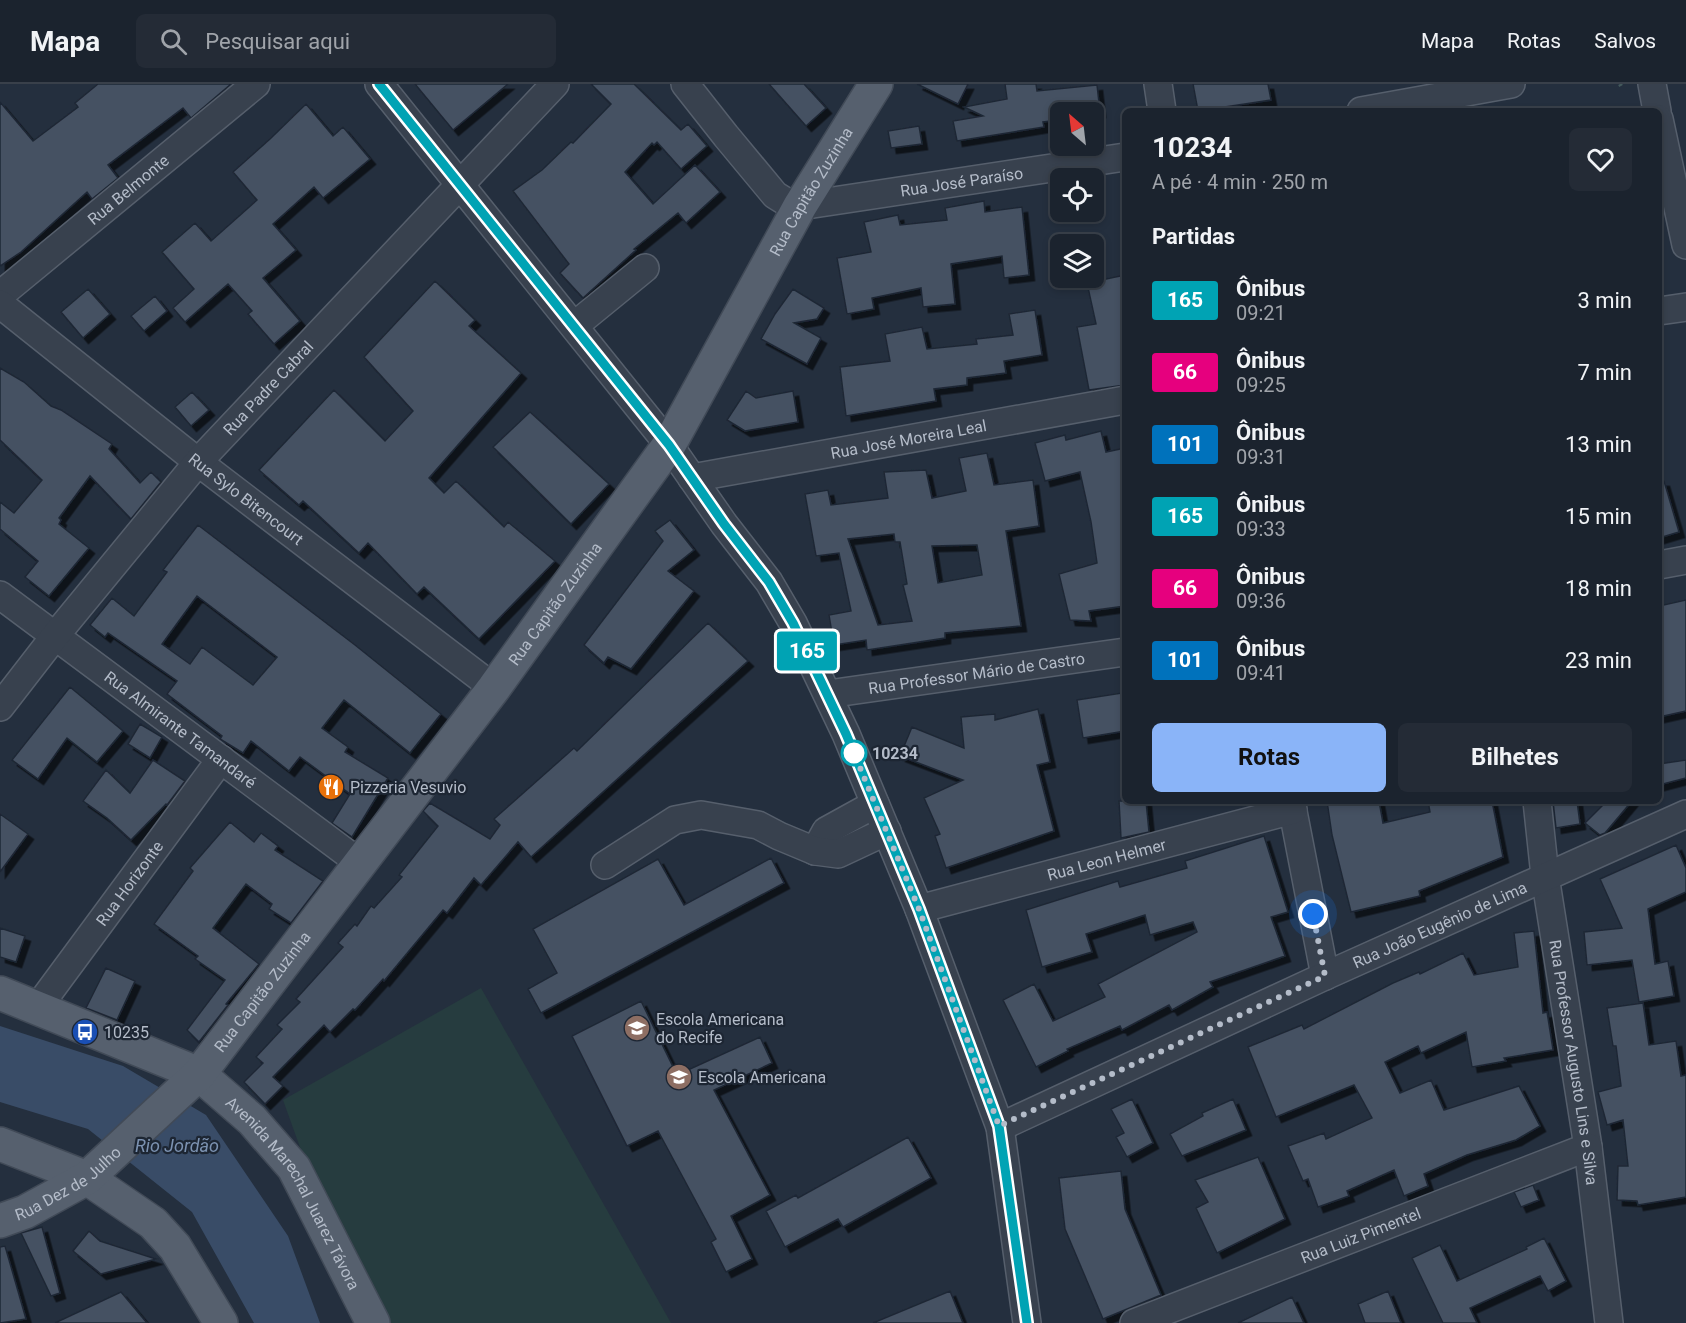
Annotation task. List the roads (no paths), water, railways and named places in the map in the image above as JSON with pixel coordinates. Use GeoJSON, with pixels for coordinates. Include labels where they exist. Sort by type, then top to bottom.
{"type":"FeatureCollection","features":[{"type":"Feature","properties":{"kind":"main road","name":"Rua Capitão Zuzinha"},"geometry":{"type":"LineString","coordinates":[[192,1082],[494,688],[669,445],[800,206],[876,84]]}},
{"type":"Feature","properties":{"kind":"main road","name":"Avenida Marechal Juarez Távora"},"geometry":{"type":"LineString","coordinates":[[0,993],[38,1007],[192,1082],[252,1120],[294,1168],[373,1323]]}},
{"type":"Feature","properties":{"kind":"main road","name":"Rua Dez de Julho"},"geometry":{"type":"LineString","coordinates":[[0,1221],[25,1212],[94,1171],[192,1082]]}},
{"type":"Feature","properties":{"kind":"main road"},"geometry":{"type":"LineString","coordinates":[[0,1144],[94,1171],[153,1223],[174,1246],[221,1323]]}},
{"type":"Feature","properties":{"kind":"street","name":"Rua Belmonte"},"geometry":{"type":"LineString","coordinates":[[0,295],[256,84]]}},
{"type":"Feature","properties":{"kind":"street"},"geometry":{"type":"LineString","coordinates":[[379,84],[669,445],[769,582],[793,623],[828,694],[876,804],[875,836],[919,909],[999,1126],[1027,1323]]}},
{"type":"Feature","properties":{"kind":"street","name":"Rua Padre Cabral"},"geometry":{"type":"LineString","coordinates":[[0,707],[55,636],[198,462],[555,84]]}},
{"type":"Feature","properties":{"kind":"street"},"geometry":{"type":"LineString","coordinates":[[685,84],[775,195],[800,206]]}},
{"type":"Feature","properties":{"kind":"street"},"geometry":{"type":"LineString","coordinates":[[1158,84],[1162,108]]}},
{"type":"Feature","properties":{"kind":"street"},"geometry":{"type":"LineString","coordinates":[[1377,108],[1511,84]]}},
{"type":"Feature","properties":{"kind":"street"},"geometry":{"type":"LineString","coordinates":[[1652,84],[1656,108]]}},
{"type":"Feature","properties":{"kind":"street"},"geometry":{"type":"LineString","coordinates":[[1662,133],[1686,245]]}},
{"type":"Feature","properties":{"kind":"street","name":"Rua José Paraíso"},"geometry":{"type":"LineString","coordinates":[[800,206],[1122,157]]}},
{"type":"Feature","properties":{"kind":"street"},"geometry":{"type":"LineString","coordinates":[[574,326],[645,268]]}},
{"type":"Feature","properties":{"kind":"street","name":"Rua Sylo Bitencourt"},"geometry":{"type":"LineString","coordinates":[[0,304],[198,462],[494,688]]}},
{"type":"Feature","properties":{"kind":"street"},"geometry":{"type":"LineString","coordinates":[[1662,311],[1686,307]]}},
{"type":"Feature","properties":{"kind":"street","name":"Rua José Moreira Leal"},"geometry":{"type":"LineString","coordinates":[[692,478],[1122,401]]}},
{"type":"Feature","properties":{"kind":"street"},"geometry":{"type":"LineString","coordinates":[[1662,564],[1686,560]]}},
{"type":"Feature","properties":{"kind":"street","name":"Rua Almirante Tamandaré"},"geometry":{"type":"LineString","coordinates":[[0,595],[360,863]]}},
{"type":"Feature","properties":{"kind":"street","name":"Rua Professor Mário de Castro"},"geometry":{"type":"LineString","coordinates":[[828,694],[1122,652]]}},
{"type":"Feature","properties":{"kind":"street","name":"Rua Horizonte"},"geometry":{"type":"LineString","coordinates":[[38,1007],[221,759]]}},
{"type":"Feature","properties":{"kind":"street"},"geometry":{"type":"LineString","coordinates":[[814,851],[826,831],[876,804]]}},
{"type":"Feature","properties":{"kind":"street","name":"Rua Professor Augusto Lins e Silva"},"geometry":{"type":"LineString","coordinates":[[1537,804],[1545,876],[1588,1147],[1609,1323]]}},
{"type":"Feature","properties":{"kind":"street"},"geometry":{"type":"LineString","coordinates":[[1292,806],[1325,976]]}},
{"type":"Feature","properties":{"kind":"street","name":"Rua Leon Helmer"},"geometry":{"type":"LineString","coordinates":[[919,909],[1292,806]]}},
{"type":"Feature","properties":{"kind":"street","name":"Rua João Eugênio de Lima"},"geometry":{"type":"LineString","coordinates":[[999,1126],[1545,876],[1686,814]]}},
{"type":"Feature","properties":{"kind":"street"},"geometry":{"type":"LineString","coordinates":[[605,865],[675,820],[701,815],[758,825],[814,851],[838,854],[875,836]]}},
{"type":"Feature","properties":{"kind":"street","name":"Rua Luiz Pimentel"},"geometry":{"type":"LineString","coordinates":[[1134,1323],[1588,1147]]}},
{"type":"Feature","properties":{"kind":"water","name":"Rio Jordão"},"geometry":{"type":"Polygon","coordinates":[[[0,1026],[123,1066],[206,1115],[288,1236],[320,1323],[254,1323],[192,1212],[88,1129],[0,1102],[0,1026]]]}},
{"type":"Feature","properties":{"kind":"place","name":"10234"},"geometry":{"type":"Point","coordinates":[854,753]}},
{"type":"Feature","properties":{"kind":"place","name":"Pizzeria Vesuvio"},"geometry":{"type":"Point","coordinates":[331,787]}},
{"type":"Feature","properties":{"kind":"place","name":"Escola Americana do Recife"},"geometry":{"type":"Point","coordinates":[637,1028]}},
{"type":"Feature","properties":{"kind":"place","name":"10235"},"geometry":{"type":"Point","coordinates":[85,1032]}},
{"type":"Feature","properties":{"kind":"place","name":"Escola Americana"},"geometry":{"type":"Point","coordinates":[679,1077]}}]}
